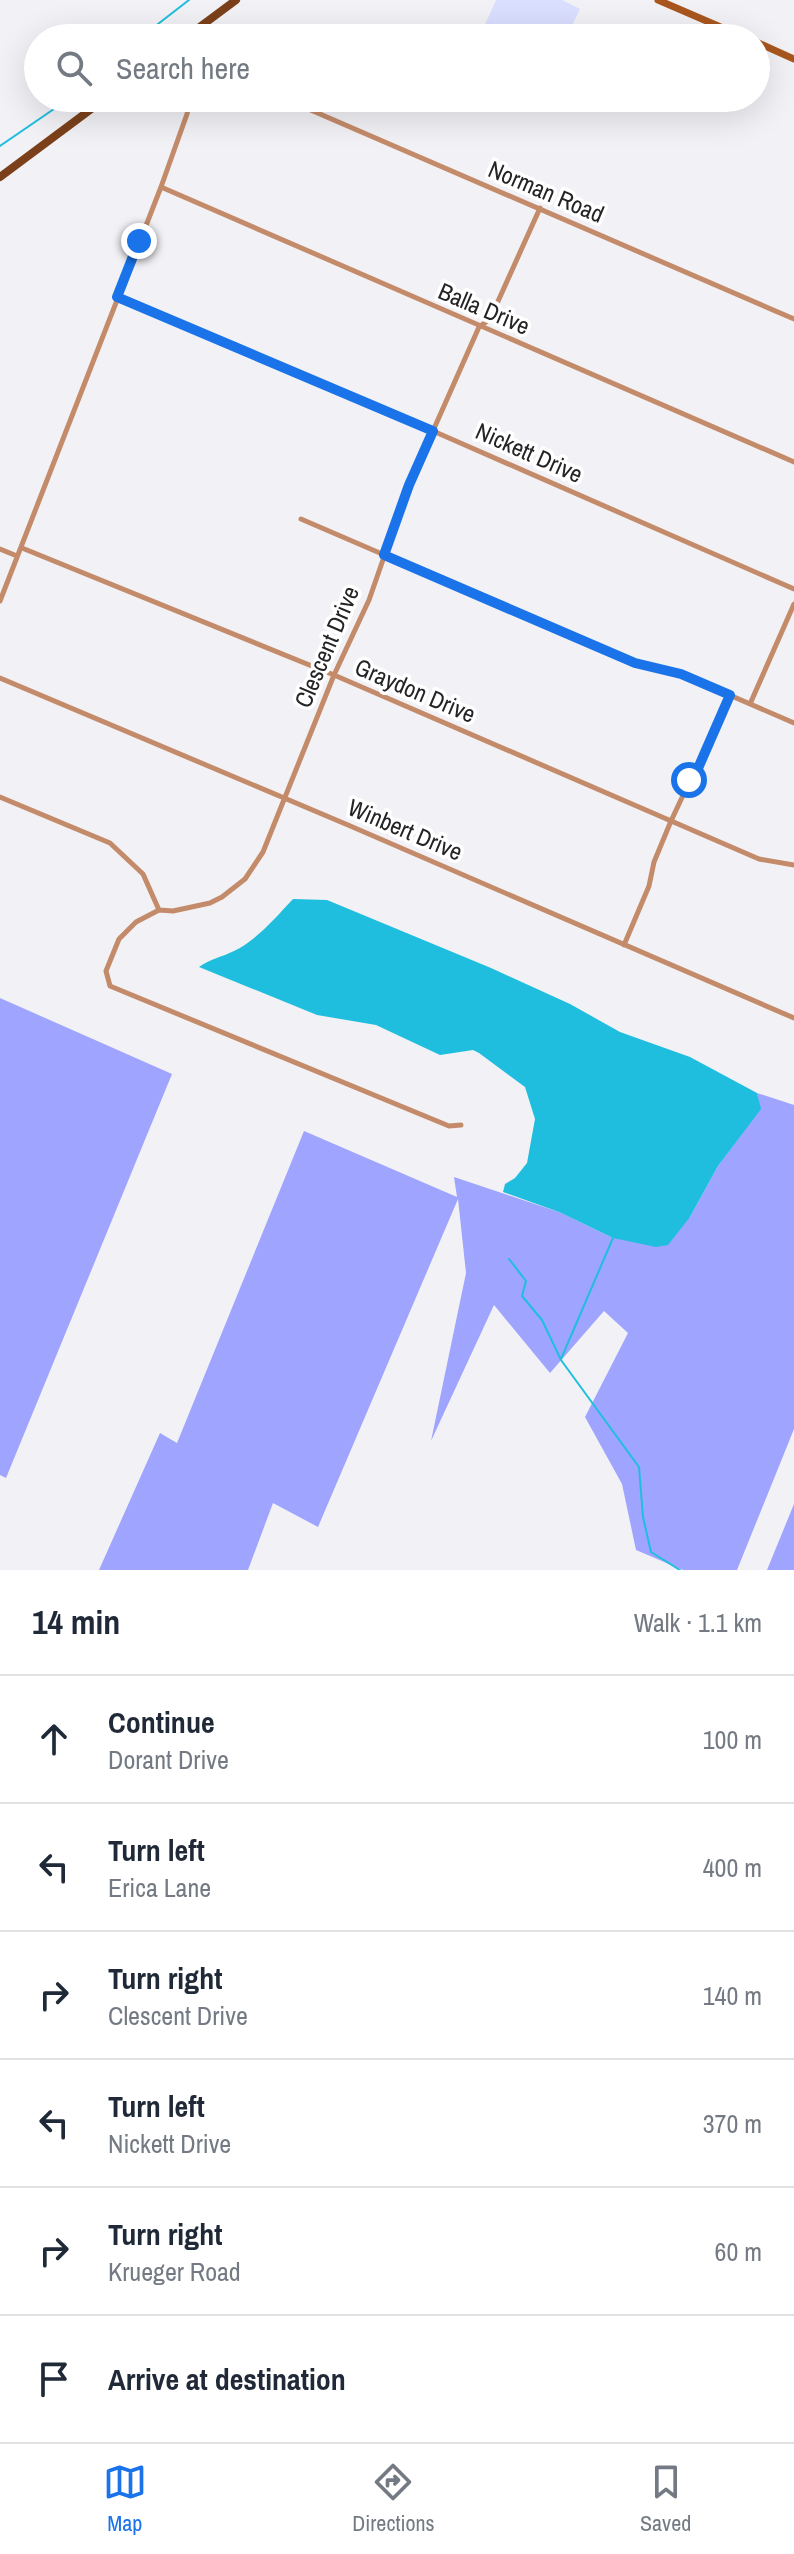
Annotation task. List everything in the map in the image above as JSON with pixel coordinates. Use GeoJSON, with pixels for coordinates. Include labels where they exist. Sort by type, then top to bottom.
{"type":"FeatureCollection","features":[{"type":"Feature","properties":{"kind":"main road"},"geometry":{"type":"LineString","coordinates":[[204,24],[236,0]]}},
{"type":"Feature","properties":{"kind":"main road"},"geometry":{"type":"LineString","coordinates":[[658,0],[714,24]]}},
{"type":"Feature","properties":{"kind":"main road"},"geometry":{"type":"LineString","coordinates":[[770,48],[794,59]]}},
{"type":"Feature","properties":{"kind":"main road"},"geometry":{"type":"LineString","coordinates":[[0,177],[87,112]]}},
{"type":"Feature","properties":{"kind":"street"},"geometry":{"type":"LineString","coordinates":[[0,601],[187,112]]}},
{"type":"Feature","properties":{"kind":"street","name":"Norman Road"},"geometry":{"type":"LineString","coordinates":[[316,112],[794,319]]}},
{"type":"Feature","properties":{"kind":"street","name":"Balla Drive"},"geometry":{"type":"LineString","coordinates":[[161,187],[794,462]]}},
{"type":"Feature","properties":{"kind":"street","name":"Clescent Drive"},"geometry":{"type":"LineString","coordinates":[[461,1125],[449,1126],[110,986],[106,971],[119,939],[136,922],[159,910],[173,911],[210,903],[245,879],[263,852],[334,675],[369,600],[409,485],[479,327],[490,319],[540,208]]}},
{"type":"Feature","properties":{"kind":"street","name":"Nickett Drive"},"geometry":{"type":"LineString","coordinates":[[117,297],[794,589]]}},
{"type":"Feature","properties":{"kind":"street"},"geometry":{"type":"LineString","coordinates":[[301,519],[635,663],[681,674],[794,723]]}},
{"type":"Feature","properties":{"kind":"street","name":"Graydon Drive"},"geometry":{"type":"LineString","coordinates":[[22,548],[334,675],[759,859],[794,865]]}},
{"type":"Feature","properties":{"kind":"street"},"geometry":{"type":"LineString","coordinates":[[0,549],[17,556]]}},
{"type":"Feature","properties":{"kind":"street"},"geometry":{"type":"LineString","coordinates":[[750,704],[794,604]]}},
{"type":"Feature","properties":{"kind":"street","name":"Winbert Drive"},"geometry":{"type":"LineString","coordinates":[[0,678],[794,1018]]}},
{"type":"Feature","properties":{"kind":"street"},"geometry":{"type":"LineString","coordinates":[[624,945],[649,886],[654,862],[671,821],[730,695]]}},
{"type":"Feature","properties":{"kind":"street"},"geometry":{"type":"LineString","coordinates":[[0,797],[110,843],[143,874],[159,910]]}},
{"type":"Feature","properties":{"kind":"shaded area"},"geometry":{"type":"Polygon","coordinates":[[[496,0],[562,0],[580,9],[573,24],[485,24],[496,0]]]}},
{"type":"Feature","properties":{"kind":"shaded area"},"geometry":{"type":"Polygon","coordinates":[[[293,899],[327,900],[491,968],[570,1004],[620,1032],[690,1057],[757,1093],[761,1109],[718,1166],[690,1217],[668,1245],[656,1247],[613,1238],[559,1212],[503,1192],[505,1184],[515,1178],[527,1163],[535,1119],[525,1087],[473,1050],[440,1055],[376,1025],[317,1015],[199,967],[251,940],[293,899]]]}},
{"type":"Feature","properties":{"kind":"shaded area"},"geometry":{"type":"Polygon","coordinates":[[[0,998],[172,1074],[6,1478],[0,1475],[0,998]]]}},
{"type":"Feature","properties":{"kind":"shaded area"},"geometry":{"type":"Polygon","coordinates":[[[757,1093],[794,1105],[794,1429],[737,1570],[683,1570],[636,1550],[622,1484],[585,1417],[628,1333],[604,1311],[550,1373],[494,1305],[431,1441],[466,1273],[458,1199],[318,1527],[273,1503],[248,1570],[99,1570],[160,1433],[177,1443],[304,1131],[457,1197],[454,1177],[559,1212],[613,1238],[690,1217],[718,1166],[760,1109],[757,1093]]]}},
{"type":"Feature","properties":{"kind":"shaded area"},"geometry":{"type":"Polygon","coordinates":[[[794,1504],[794,1570],[767,1570],[794,1504]]]}},
{"type":"Feature","properties":{"kind":"waterway"},"geometry":{"type":"LineString","coordinates":[[158,24],[189,0]]}},
{"type":"Feature","properties":{"kind":"waterway"},"geometry":{"type":"LineString","coordinates":[[0,146],[50,112]]}},
{"type":"Feature","properties":{"kind":"waterway"},"geometry":{"type":"LineString","coordinates":[[561,1359],[613,1238]]}},
{"type":"Feature","properties":{"kind":"waterway"},"geometry":{"type":"LineString","coordinates":[[509,1259],[526,1281],[522,1296],[542,1320],[561,1360],[639,1467],[643,1517],[651,1552],[680,1570]]}},
{"type":"Feature","properties":{"kind":"route"},"geometry":{"type":"LineString","coordinates":[[139,241],[117,297],[433,431],[409,485],[384,555],[635,663],[681,674],[730,695],[699,766],[689,780]]}}]}
